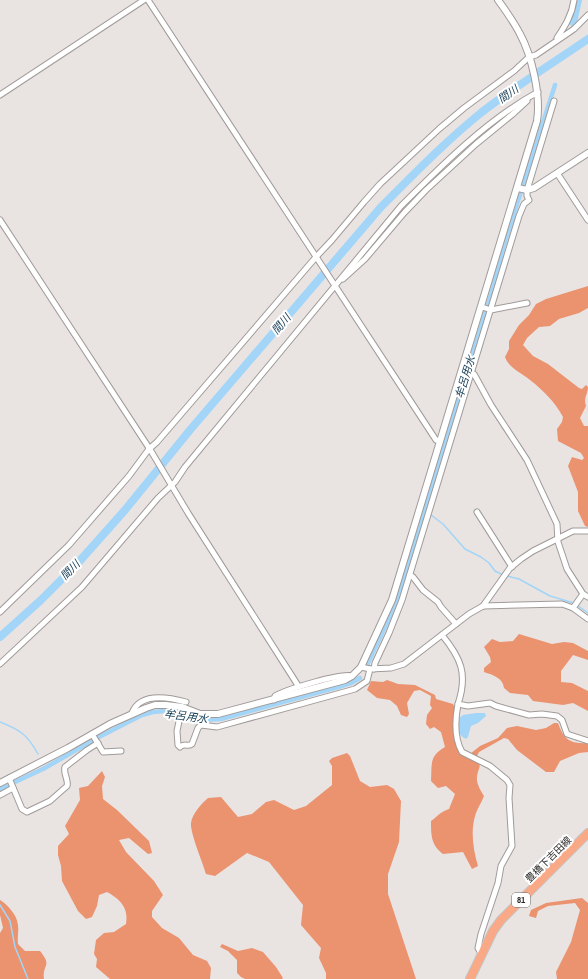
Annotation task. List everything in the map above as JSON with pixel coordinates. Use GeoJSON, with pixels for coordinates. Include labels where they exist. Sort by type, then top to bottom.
{"type":"FeatureCollection","features":[{"type":"Feature","properties":{"kind":"main road","name":"豊橋下吉田線"},"geometry":{"type":"LineString","coordinates":[[470,979],[493,931],[501,920],[588,833]]}},
{"type":"Feature","properties":{"kind":"street"},"geometry":{"type":"LineString","coordinates":[[0,95],[144,0]]}},
{"type":"Feature","properties":{"kind":"street"},"geometry":{"type":"LineString","coordinates":[[148,0],[436,440],[440,441]]}},
{"type":"Feature","properties":{"kind":"street"},"geometry":{"type":"LineString","coordinates":[[9,780],[22,809],[27,812],[47,803],[67,786],[68,783],[64,770],[65,768],[87,750],[96,739],[132,713],[155,705],[183,707],[208,720],[217,727],[286,707],[345,680],[352,676],[361,667],[392,600],[426,510],[491,310],[519,216],[524,204],[529,200],[524,192],[538,121],[539,112],[537,91],[520,32],[498,0]]}},
{"type":"Feature","properties":{"kind":"street"},"geometry":{"type":"LineString","coordinates":[[556,41],[567,24],[574,0]]}},
{"type":"Feature","properties":{"kind":"street"},"geometry":{"type":"LineString","coordinates":[[0,612],[68,545],[364,202],[406,159],[464,108],[514,70],[574,29],[588,15]]}},
{"type":"Feature","properties":{"kind":"street"},"geometry":{"type":"LineString","coordinates":[[0,664],[82,587],[171,484],[340,279],[343,279],[365,259],[404,213],[426,190],[476,144],[514,113],[528,99],[528,97],[537,91]]}},
{"type":"Feature","properties":{"kind":"street"},"geometry":{"type":"LineString","coordinates":[[183,707],[179,718],[177,731],[178,745],[180,747],[186,744],[190,745],[194,740],[200,725],[218,714],[274,700],[355,689],[367,681],[397,614],[410,576],[426,510],[440,441],[482,307],[524,192],[554,101]]}},
{"type":"Feature","properties":{"kind":"street"},"geometry":{"type":"LineString","coordinates":[[524,192],[534,188],[588,153]]}},
{"type":"Feature","properties":{"kind":"street"},"geometry":{"type":"LineString","coordinates":[[557,173],[588,220]]}},
{"type":"Feature","properties":{"kind":"street"},"geometry":{"type":"LineString","coordinates":[[0,220],[150,450],[299,687]]}},
{"type":"Feature","properties":{"kind":"street"},"geometry":{"type":"LineString","coordinates":[[482,307],[491,310],[527,303]]}},
{"type":"Feature","properties":{"kind":"street"},"geometry":{"type":"LineString","coordinates":[[463,370],[474,374],[491,405],[527,460],[557,524],[557,538],[567,569],[583,594],[588,597]]}},
{"type":"Feature","properties":{"kind":"street"},"geometry":{"type":"LineString","coordinates":[[477,512],[512,567]]}},
{"type":"Feature","properties":{"kind":"street"},"geometry":{"type":"LineString","coordinates":[[483,606],[512,567],[533,551],[573,531],[588,530]]}},
{"type":"Feature","properties":{"kind":"street"},"geometry":{"type":"LineString","coordinates":[[410,576],[413,577],[423,590],[438,602],[456,624]]}},
{"type":"Feature","properties":{"kind":"street"},"geometry":{"type":"LineString","coordinates":[[575,605],[583,594]]}},
{"type":"Feature","properties":{"kind":"street"},"geometry":{"type":"LineString","coordinates":[[361,667],[372,669],[391,668],[404,664],[477,608],[483,606],[555,604],[575,605],[588,619]]}},
{"type":"Feature","properties":{"kind":"street"},"geometry":{"type":"LineString","coordinates":[[442,635],[455,651],[463,670],[456,726],[458,741],[462,752],[496,770],[510,785],[509,798],[512,846],[501,866],[498,883],[481,934],[478,948],[482,955]]}},
{"type":"Feature","properties":{"kind":"street"},"geometry":{"type":"LineString","coordinates":[[274,700],[275,696],[280,693],[299,687],[340,676],[352,676]]}},
{"type":"Feature","properties":{"kind":"street"},"geometry":{"type":"LineString","coordinates":[[458,704],[468,706],[490,703],[529,715],[542,714],[557,716],[562,720],[567,734],[588,741]]}},
{"type":"Feature","properties":{"kind":"street"},"geometry":{"type":"LineString","coordinates":[[96,739],[103,752],[121,752]]}},
{"type":"Feature","properties":{"kind":"street"},"geometry":{"type":"LineString","coordinates":[[0,783],[9,780],[68,748],[96,739]]}},
{"type":"Feature","properties":{"kind":"street"},"geometry":{"type":"LineString","coordinates":[[0,795],[13,787]]}},
{"type":"Feature","properties":{"kind":"shaded area"},"geometry":{"type":"Polygon","coordinates":[[[588,286],[588,308],[579,313],[559,319],[550,326],[539,327],[527,338],[523,345],[533,356],[548,364],[579,388],[582,389],[586,385],[588,387],[585,401],[586,406],[580,418],[584,426],[588,426],[588,527],[585,526],[578,511],[578,492],[568,466],[572,457],[582,460],[584,458],[581,453],[558,441],[557,429],[562,422],[563,417],[560,412],[544,392],[512,367],[505,357],[509,349],[509,341],[519,325],[529,315],[536,304],[546,299],[588,286]]]}},
{"type":"Feature","properties":{"kind":"shaded area"},"geometry":{"type":"Polygon","coordinates":[[[519,634],[552,644],[564,642],[573,643],[588,651],[588,660],[573,655],[561,671],[561,682],[572,683],[588,691],[588,711],[573,703],[563,705],[533,701],[528,695],[510,693],[504,688],[500,679],[484,672],[484,668],[491,662],[490,657],[484,647],[492,639],[500,642],[513,641],[519,634]]]}},
{"type":"Feature","properties":{"kind":"shaded area"},"geometry":{"type":"Polygon","coordinates":[[[387,680],[398,684],[415,685],[435,695],[436,699],[453,704],[455,708],[458,746],[470,754],[480,746],[498,738],[507,728],[517,726],[536,730],[546,728],[554,723],[558,723],[568,740],[577,743],[588,743],[588,752],[579,753],[560,761],[554,772],[546,772],[517,750],[508,739],[504,738],[479,752],[476,758],[480,766],[477,782],[484,796],[474,819],[473,840],[478,866],[472,869],[463,852],[443,854],[436,847],[432,839],[431,821],[449,809],[455,794],[446,786],[438,788],[431,781],[432,761],[436,754],[445,747],[441,732],[434,727],[430,729],[426,724],[427,715],[432,708],[430,705],[431,696],[420,690],[414,691],[407,703],[409,714],[407,717],[401,715],[397,706],[390,700],[377,698],[367,690],[371,681],[383,682],[387,680]]]}},
{"type":"Feature","properties":{"kind":"shaded area"},"geometry":{"type":"Polygon","coordinates":[[[347,753],[350,756],[360,781],[370,787],[387,785],[394,789],[401,801],[399,842],[388,874],[388,894],[416,979],[326,979],[326,973],[319,958],[321,948],[301,925],[303,905],[269,862],[247,853],[215,876],[206,874],[191,828],[193,816],[208,798],[221,797],[238,817],[252,814],[266,802],[274,800],[294,810],[306,806],[332,785],[332,766],[329,761],[332,758],[347,753]]]}},
{"type":"Feature","properties":{"kind":"shaded area"},"geometry":{"type":"Polygon","coordinates":[[[102,771],[105,777],[102,786],[103,799],[117,810],[149,841],[152,853],[148,854],[129,838],[119,840],[126,852],[154,881],[163,895],[152,911],[152,917],[162,928],[179,938],[193,955],[207,961],[211,968],[210,979],[110,979],[96,967],[97,959],[94,954],[96,940],[104,933],[114,932],[126,924],[127,918],[125,909],[120,901],[107,892],[99,895],[97,906],[92,917],[86,919],[78,911],[62,881],[58,846],[69,834],[65,826],[80,800],[79,788],[88,786],[102,771]]]}},
{"type":"Feature","properties":{"kind":"shaded area"},"geometry":{"type":"Polygon","coordinates":[[[582,898],[588,903],[588,979],[557,979],[556,972],[571,942],[580,910],[575,903],[548,906],[538,911],[536,918],[529,916],[531,910],[546,903],[582,898]]]}},
{"type":"Feature","properties":{"kind":"shaded area"},"geometry":{"type":"Polygon","coordinates":[[[0,900],[9,907],[16,918],[18,927],[18,944],[25,951],[40,951],[44,956],[46,963],[44,979],[0,979],[0,933],[3,928],[0,915],[0,900]]]}},
{"type":"Feature","properties":{"kind":"shaded area"},"geometry":{"type":"Polygon","coordinates":[[[222,944],[238,951],[252,948],[263,952],[283,978],[245,979],[241,977],[237,973],[237,960],[228,951],[220,947],[222,944]]]}},
{"type":"Feature","properties":{"kind":"water"},"geometry":{"type":"Polygon","coordinates":[[[485,713],[486,716],[478,723],[471,726],[466,739],[461,735],[458,728],[458,719],[463,715],[485,713]]]}},
{"type":"Feature","properties":{"kind":"waterway","name":"牟呂用水"},"geometry":{"type":"LineString","coordinates":[[573,22],[578,0]]}},
{"type":"Feature","properties":{"kind":"waterway","name":"間川"},"geometry":{"type":"LineString","coordinates":[[0,637],[41,600],[77,564],[125,510],[190,430],[381,207],[443,146],[482,112],[588,39]]}},
{"type":"Feature","properties":{"kind":"waterway","name":"牟呂用水"},"geometry":{"type":"LineString","coordinates":[[367,665],[396,604],[493,288],[504,245],[555,85]]}},
{"type":"Feature","properties":{"kind":"waterway"},"geometry":{"type":"LineString","coordinates":[[423,512],[431,515],[443,524],[465,549],[481,557],[489,563],[495,571],[503,575]]}},
{"type":"Feature","properties":{"kind":"waterway"},"geometry":{"type":"LineString","coordinates":[[507,576],[519,579],[550,596],[574,603],[588,613]]}},
{"type":"Feature","properties":{"kind":"waterway","name":"牟呂用水"},"geometry":{"type":"LineString","coordinates":[[0,789],[43,769],[99,737],[142,715],[164,711],[174,712],[203,720],[221,719],[338,687],[351,683],[360,678]]}},
{"type":"Feature","properties":{"kind":"waterway"},"geometry":{"type":"LineString","coordinates":[[0,722],[18,730],[26,737],[38,754]]}},
{"type":"Feature","properties":{"kind":"waterway"},"geometry":{"type":"LineString","coordinates":[[0,905],[10,921],[15,947],[28,979]]}}]}
